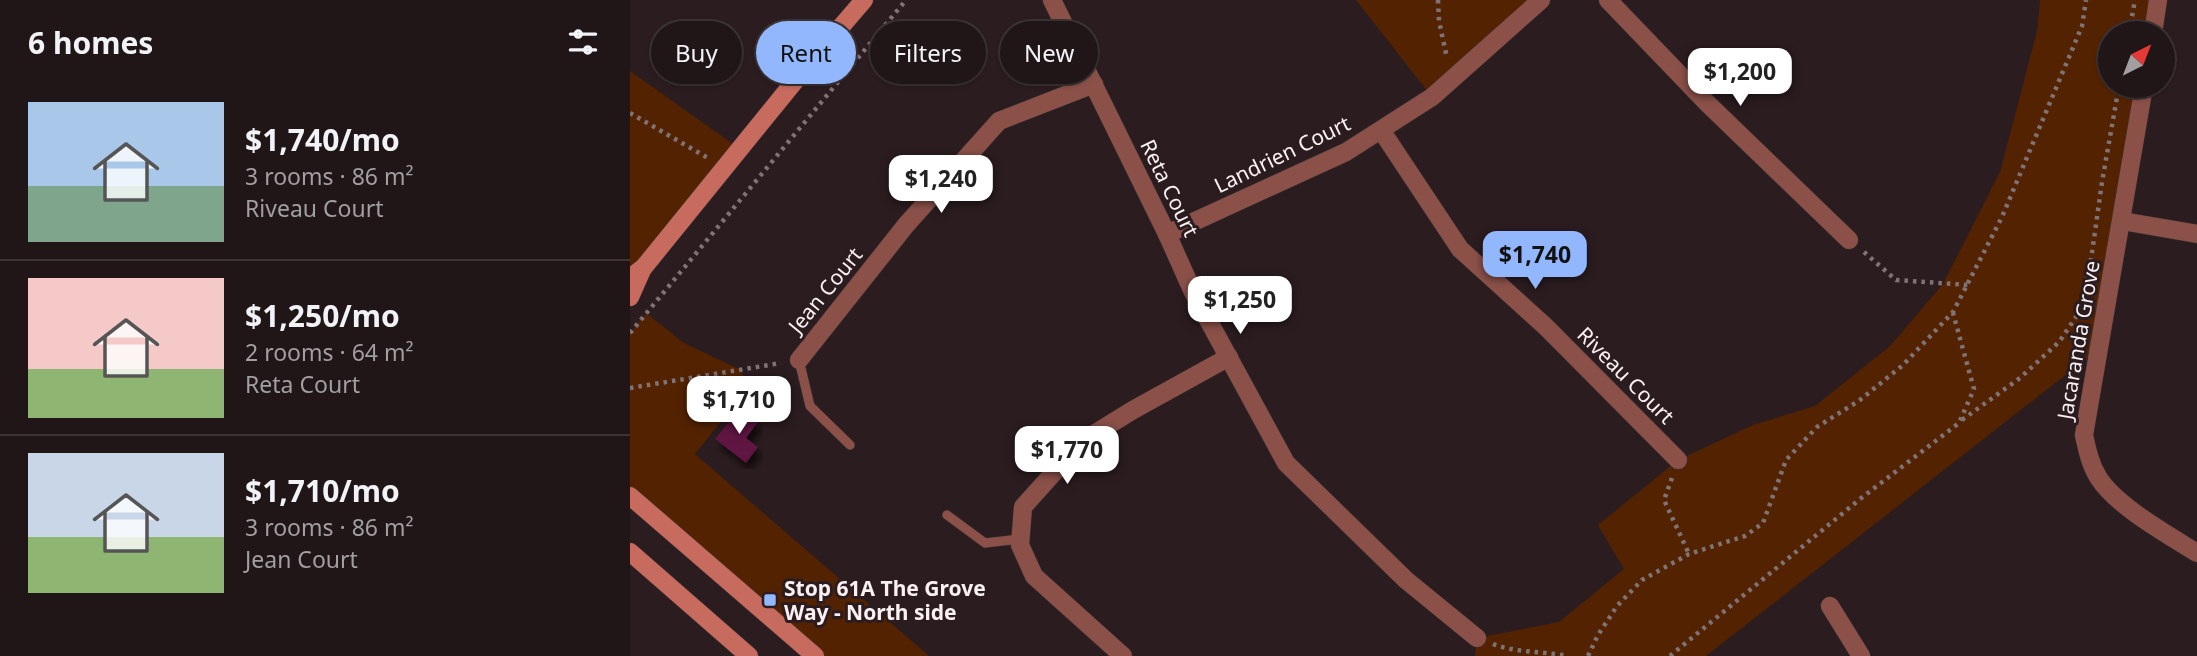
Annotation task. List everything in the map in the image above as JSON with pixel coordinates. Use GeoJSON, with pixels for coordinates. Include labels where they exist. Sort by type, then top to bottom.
{"type":"FeatureCollection","features":[{"type":"Feature","properties":{"kind":"main road"},"geometry":{"type":"LineString","coordinates":[[630,297],[637,273],[864,0]]}},
{"type":"Feature","properties":{"kind":"main road"},"geometry":{"type":"LineString","coordinates":[[630,496],[815,656]]}},
{"type":"Feature","properties":{"kind":"main road"},"geometry":{"type":"LineString","coordinates":[[630,552],[749,656]]}},
{"type":"Feature","properties":{"kind":"street","name":"Reta Court"},"geometry":{"type":"LineString","coordinates":[[1052,0],[1062,21]]}},
{"type":"Feature","properties":{"kind":"street","name":"Landrien Court"},"geometry":{"type":"LineString","coordinates":[[1167,234],[1346,152],[1432,97],[1541,0]]}},
{"type":"Feature","properties":{"kind":"street"},"geometry":{"type":"LineString","coordinates":[[1608,0],[1707,103],[1849,240]]}},
{"type":"Feature","properties":{"kind":"street"},"geometry":{"type":"LineString","coordinates":[[2155,21],[2158,0]]}},
{"type":"Feature","properties":{"kind":"street","name":"Reta Court"},"geometry":{"type":"LineString","coordinates":[[1094,84],[1193,292],[1286,463],[1406,579],[1476,638]]}},
{"type":"Feature","properties":{"kind":"street","name":"Jean Court"},"geometry":{"type":"LineString","coordinates":[[799,360],[906,225],[999,121],[1094,84]]}},
{"type":"Feature","properties":{"kind":"street","name":"Jacaranda Grove"},"geometry":{"type":"LineString","coordinates":[[2142,98],[2084,435],[2087,452],[2097,475],[2111,494],[2197,553]]}},
{"type":"Feature","properties":{"kind":"street","name":"Riveau Court"},"geometry":{"type":"LineString","coordinates":[[1381,130],[1460,250],[1546,327],[1678,460]]}},
{"type":"Feature","properties":{"kind":"street"},"geometry":{"type":"LineString","coordinates":[[2122,221],[2197,234]]}},
{"type":"Feature","properties":{"kind":"street"},"geometry":{"type":"LineString","coordinates":[[1123,656],[1034,576],[1020,545],[1023,507],[1091,436],[1229,357]]}},
{"type":"Feature","properties":{"kind":"street"},"geometry":{"type":"LineString","coordinates":[[1830,606],[1860,656]]}},
{"type":"Feature","properties":{"kind":"lane","name":"Jean Court"},"geometry":{"type":"LineString","coordinates":[[799,360],[810,405],[850,445]]}},
{"type":"Feature","properties":{"kind":"lane"},"geometry":{"type":"LineString","coordinates":[[947,515],[985,544],[1020,540]]}},
{"type":"Feature","properties":{"kind":"path"},"geometry":{"type":"LineString","coordinates":[[630,333],[905,0]]}},
{"type":"Feature","properties":{"kind":"path"},"geometry":{"type":"LineString","coordinates":[[1438,0],[1439,21],[1452,79]]}},
{"type":"Feature","properties":{"kind":"path"},"geometry":{"type":"LineString","coordinates":[[1582,656],[1589,654],[1617,606],[1642,580],[1689,554],[1745,536],[1763,523],[1786,460],[1817,427],[1860,400],[1903,365],[1953,312],[2002,217],[2082,26],[2086,0]]}},
{"type":"Feature","properties":{"kind":"path"},"geometry":{"type":"LineString","coordinates":[[2131,21],[2135,0]]}},
{"type":"Feature","properties":{"kind":"path"},"geometry":{"type":"LineString","coordinates":[[1670,656],[1860,499],[2030,369],[2059,342],[2078,314],[2090,267],[2117,98]]}},
{"type":"Feature","properties":{"kind":"path"},"geometry":{"type":"LineString","coordinates":[[630,113],[726,166]]}},
{"type":"Feature","properties":{"kind":"path"},"geometry":{"type":"LineString","coordinates":[[1849,240],[1896,280],[1968,285]]}},
{"type":"Feature","properties":{"kind":"path"},"geometry":{"type":"LineString","coordinates":[[1953,312],[1974,389],[1959,423]]}},
{"type":"Feature","properties":{"kind":"path"},"geometry":{"type":"LineString","coordinates":[[630,388],[799,360]]}},
{"type":"Feature","properties":{"kind":"path"},"geometry":{"type":"LineString","coordinates":[[1678,460],[1664,500],[1689,554]]}},
{"type":"Feature","properties":{"kind":"path"},"geometry":{"type":"LineString","coordinates":[[1476,638],[1506,649],[1567,656]]}},
{"type":"Feature","properties":{"kind":"shaded area"},"geometry":{"type":"Polygon","coordinates":[[[1356,0],[1551,0],[1432,97],[1356,0]]]}},
{"type":"Feature","properties":{"kind":"shaded area"},"geometry":{"type":"Polygon","coordinates":[[[2040,0],[2158,0],[2155,21],[2098,21],[2098,98],[2142,98],[2100,348],[1706,656],[1475,656],[1477,638],[1559,622],[1624,569],[1598,525],[1678,460],[1753,425],[1815,406],[1890,346],[1943,284],[2000,172],[2037,31],[2040,0]]]}},
{"type":"Feature","properties":{"kind":"shaded area"},"geometry":{"type":"Polygon","coordinates":[[[630,71],[740,149],[630,277],[630,71]]]}},
{"type":"Feature","properties":{"kind":"shaded area"},"geometry":{"type":"Polygon","coordinates":[[[646,313],[684,343],[741,370],[747,389],[695,454],[929,656],[816,656],[630,496],[630,333],[646,313]]]}},
{"type":"Feature","properties":{"kind":"building"},"geometry":{"type":"Polygon","coordinates":[[[740,408],[758,422],[746,438],[758,447],[746,463],[715,439],[740,408]]]}},
{"type":"Feature","properties":{"kind":"place","name":"Stop 61A The Grove Way - North side"},"geometry":{"type":"Point","coordinates":[770,600]}}]}
